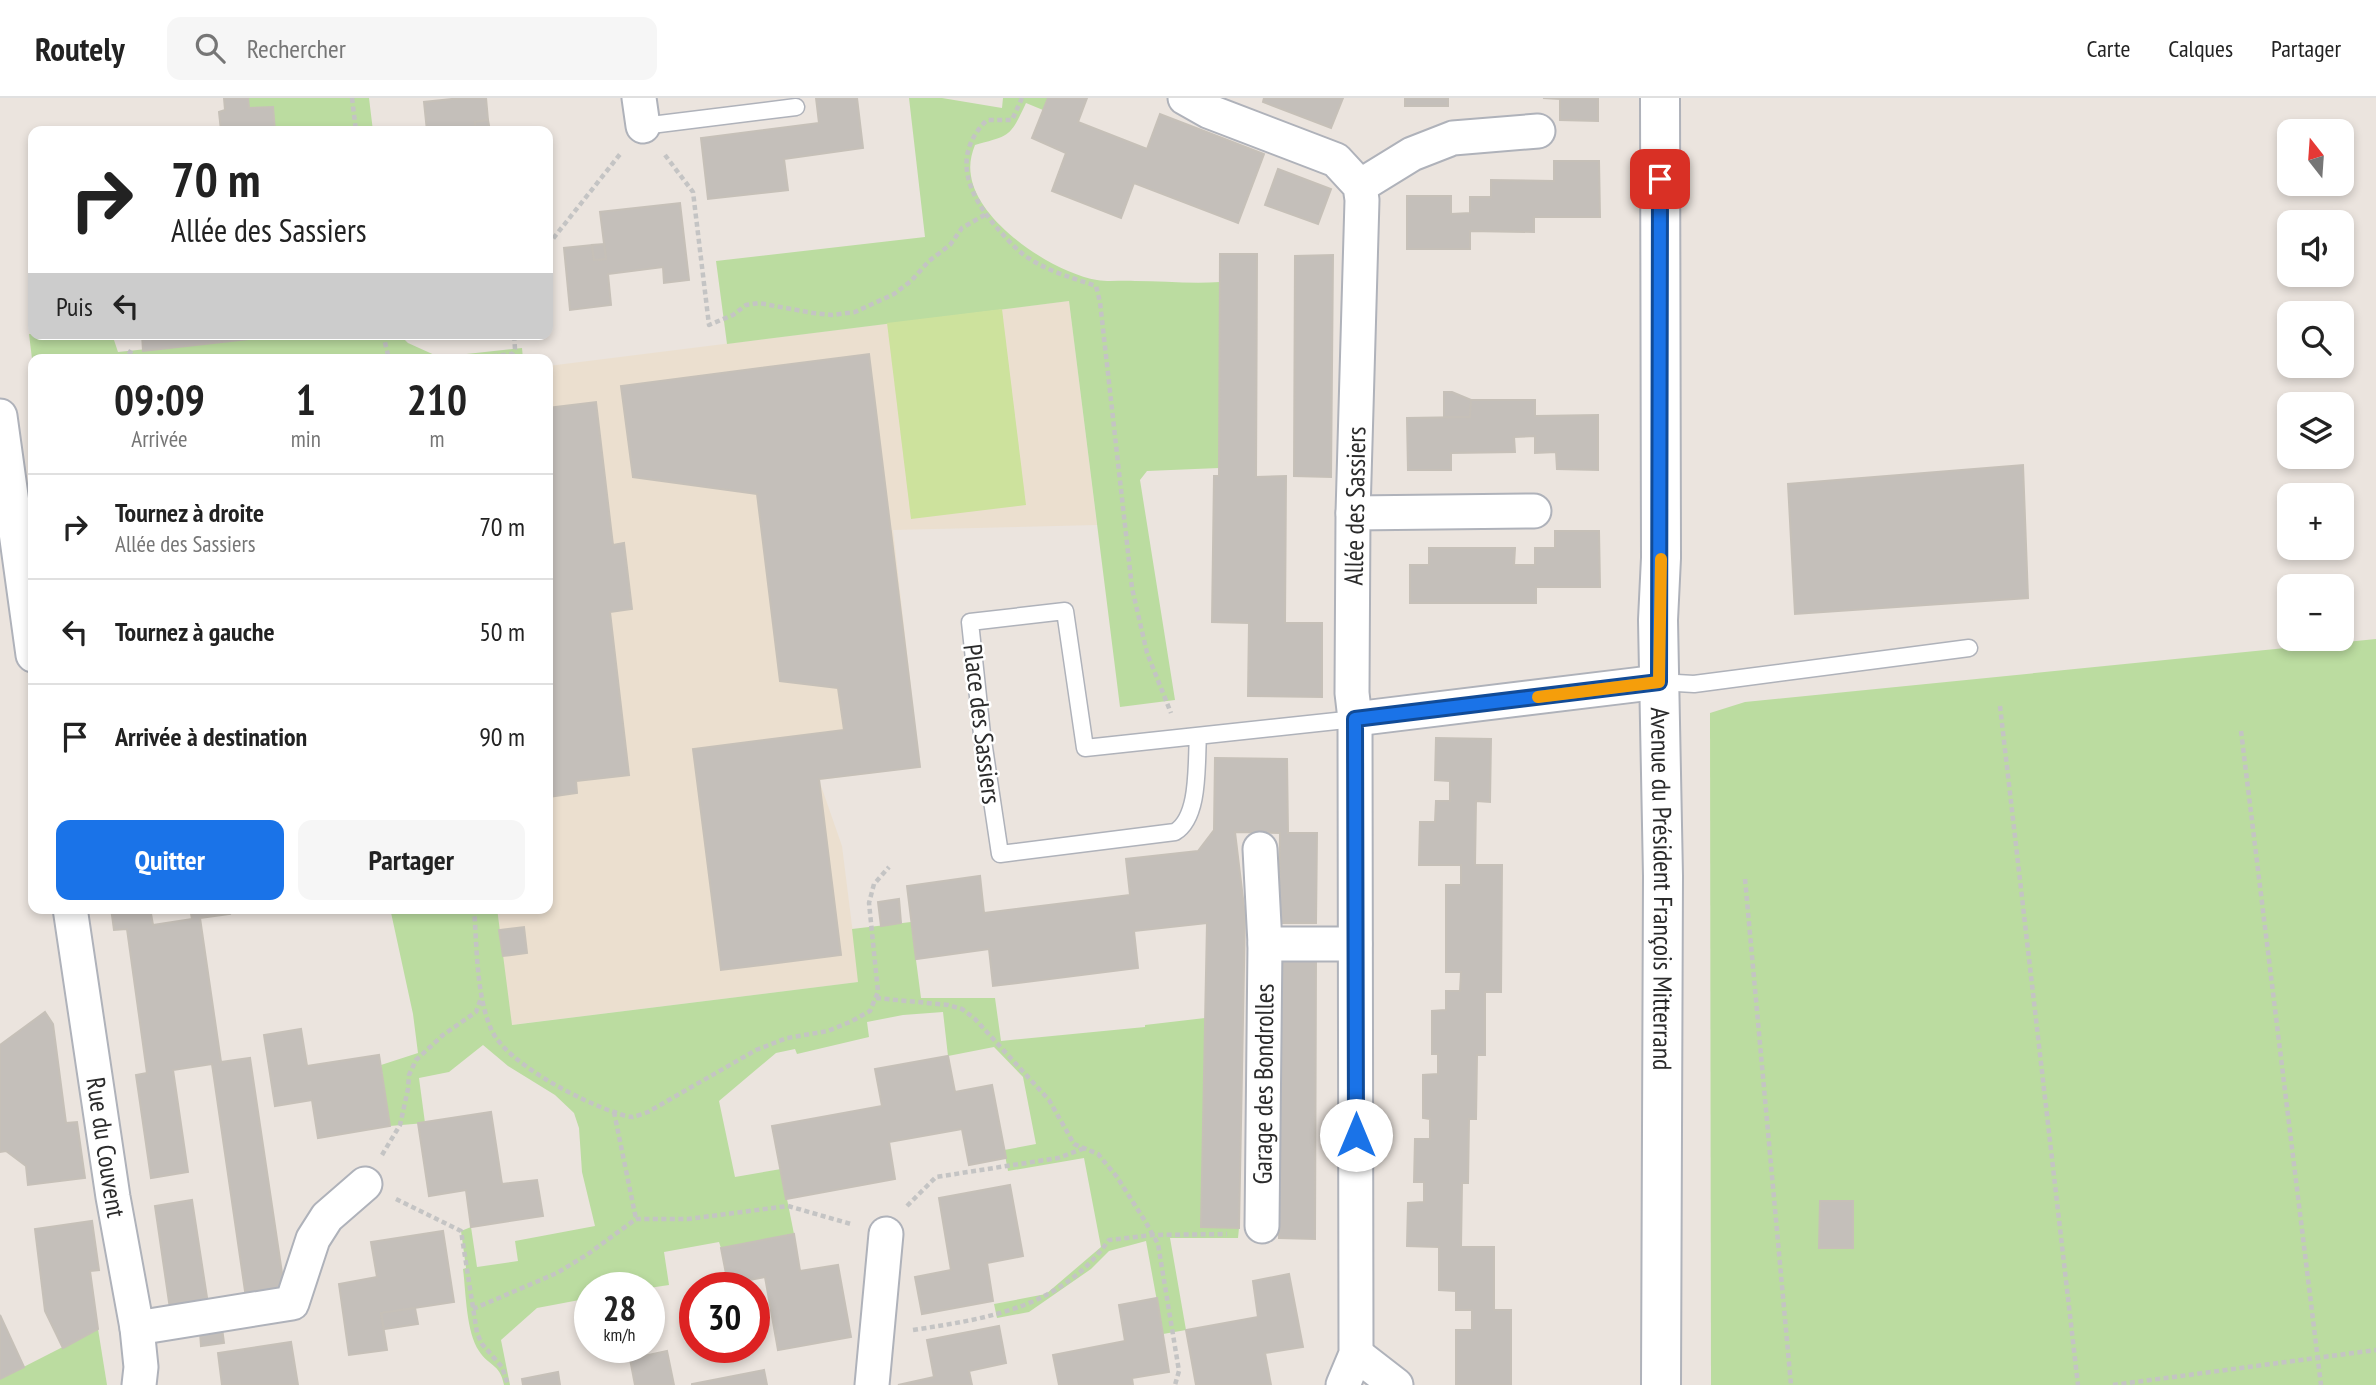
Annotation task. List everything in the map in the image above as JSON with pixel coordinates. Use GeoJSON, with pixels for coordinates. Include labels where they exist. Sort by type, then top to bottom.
{"type":"FeatureCollection","features":[{"type":"Feature","properties":{"kind":"street"},"geometry":{"type":"LineString","coordinates":[[1185,98],[1208,111],[1336,160],[1360,186],[1412,154],[1453,138],[1538,131]]}},
{"type":"Feature","properties":{"kind":"street","name":"Avenue du Président François Mitterrand"},"geometry":{"type":"LineString","coordinates":[[1660,98],[1659,682],[1663,876],[1661,1385]]}},
{"type":"Feature","properties":{"kind":"street","name":"Allée des Sassiers"},"geometry":{"type":"LineString","coordinates":[[1356,1354],[1355,719],[1352,693],[1353,513],[1362,200],[1360,186]]}},
{"type":"Feature","properties":{"kind":"street"},"geometry":{"type":"LineString","coordinates":[[0,416],[28,619]]}},
{"type":"Feature","properties":{"kind":"street"},"geometry":{"type":"LineString","coordinates":[[1353,513],[1534,511]]}},
{"type":"Feature","properties":{"kind":"street"},"geometry":{"type":"LineString","coordinates":[[1355,719],[1659,682]]}},
{"type":"Feature","properties":{"kind":"street","name":"Garage des Bondrolles"},"geometry":{"type":"LineString","coordinates":[[1250,1230],[1265,944],[1260,849]]}},
{"type":"Feature","properties":{"kind":"street","name":"Rue du Couvent"},"geometry":{"type":"LineString","coordinates":[[71,914],[113,1197],[137,1328],[141,1367],[139,1385]]}},
{"type":"Feature","properties":{"kind":"street"},"geometry":{"type":"LineString","coordinates":[[1265,944],[1355,944]]}},
{"type":"Feature","properties":{"kind":"street"},"geometry":{"type":"LineString","coordinates":[[137,1328],[292,1303],[313,1239],[327,1217],[365,1184]]}},
{"type":"Feature","properties":{"kind":"street"},"geometry":{"type":"LineString","coordinates":[[872,1385],[886,1234]]}},
{"type":"Feature","properties":{"kind":"street"},"geometry":{"type":"LineString","coordinates":[[1343,1385],[1356,1354],[1396,1385]]}},
{"type":"Feature","properties":{"kind":"lane"},"geometry":{"type":"LineString","coordinates":[[641,112],[796,107]]}},
{"type":"Feature","properties":{"kind":"lane","name":"Place des Sassiers"},"geometry":{"type":"LineString","coordinates":[[1198,736],[1192,810],[1182,828],[1175,832],[1000,853],[970,622],[1065,611],[1085,748],[1355,719]]}},
{"type":"Feature","properties":{"kind":"lane"},"geometry":{"type":"LineString","coordinates":[[1659,682],[1694,684],[1969,649]]}},
{"type":"Feature","properties":{"kind":"path"},"geometry":{"type":"LineString","coordinates":[[352,98],[355,126]]}},
{"type":"Feature","properties":{"kind":"path"},"geometry":{"type":"LineString","coordinates":[[1023,98],[1012,120],[987,120],[981,126],[968,150],[966,175],[971,191],[1009,242],[1028,258],[1051,271],[1096,285],[1132,588],[1140,627],[1147,653],[1172,715],[1198,736]]}},
{"type":"Feature","properties":{"kind":"path"},"geometry":{"type":"LineString","coordinates":[[553,238],[641,112],[693,192],[709,325],[746,305],[759,303],[832,315],[855,312],[894,294],[911,281],[929,261],[950,246],[962,228],[986,214]]}},
{"type":"Feature","properties":{"kind":"path"},"geometry":{"type":"LineString","coordinates":[[128,351],[133,354]]}},
{"type":"Feature","properties":{"kind":"path"},"geometry":{"type":"LineString","coordinates":[[2000,706],[2078,1385]]}},
{"type":"Feature","properties":{"kind":"path"},"geometry":{"type":"LineString","coordinates":[[2241,731],[2321,1385]]}},
{"type":"Feature","properties":{"kind":"path"},"geometry":{"type":"LineString","coordinates":[[475,914],[482,996],[492,1031],[500,1044],[565,1092],[584,1102],[631,1117],[648,1112],[756,1050],[787,1038],[828,1031],[870,1011],[878,992],[869,903],[874,884],[890,867]]}},
{"type":"Feature","properties":{"kind":"path"},"geometry":{"type":"LineString","coordinates":[[1745,880],[1791,1385]]}},
{"type":"Feature","properties":{"kind":"path"},"geometry":{"type":"LineString","coordinates":[[482,996],[476,1012],[443,1035],[416,1060],[409,1075],[400,1125],[365,1184],[461,1231],[477,1333],[482,1344],[502,1367],[508,1385]]}},
{"type":"Feature","properties":{"kind":"path"},"geometry":{"type":"LineString","coordinates":[[876,998],[962,1009],[975,1019],[1049,1100],[1074,1144],[1098,1154],[1117,1177],[1158,1244],[1180,1371],[1175,1385]]}},
{"type":"Feature","properties":{"kind":"path"},"geometry":{"type":"LineString","coordinates":[[614,1112],[636,1219]]}},
{"type":"Feature","properties":{"kind":"path"},"geometry":{"type":"LineString","coordinates":[[473,1309],[557,1273],[589,1254],[636,1219],[688,1219],[788,1206],[886,1234],[916,1195],[936,1177],[1058,1158],[1085,1148]]}},
{"type":"Feature","properties":{"kind":"path"},"geometry":{"type":"LineString","coordinates":[[876,1335],[1022,1308],[1040,1300],[1072,1278],[1097,1257],[1109,1240],[1250,1230]]}},
{"type":"Feature","properties":{"kind":"path"},"geometry":{"type":"LineString","coordinates":[[2113,1385],[2376,1350]]}},
{"type":"Feature","properties":{"kind":"shaded area"},"geometry":{"type":"Polygon","coordinates":[[[1069,301],[1097,525],[893,530],[920,767],[819,780],[842,846],[859,982],[511,1025],[498,914],[553,914],[553,365],[1069,301]]]}},
{"type":"Feature","properties":{"kind":"green space"},"geometry":{"type":"Polygon","coordinates":[[[248,98],[369,98],[372,126],[275,126],[273,107],[249,108],[248,98]]]}},
{"type":"Feature","properties":{"kind":"green space"},"geometry":{"type":"Polygon","coordinates":[[[909,98],[942,98],[1002,108],[1003,98],[1048,98],[1043,110],[1026,103],[1008,133],[975,145],[970,172],[977,194],[1003,228],[1040,256],[1060,267],[1097,280],[1220,282],[1219,468],[1147,471],[1140,480],[1175,700],[1120,707],[1069,301],[727,344],[716,261],[925,237],[909,98]]]}},
{"type":"Feature","properties":{"kind":"green space"},"geometry":{"type":"Polygon","coordinates":[[[1002,309],[1026,505],[911,519],[887,323],[1002,309]]]}},
{"type":"Feature","properties":{"kind":"green space"},"geometry":{"type":"Polygon","coordinates":[[[30,340],[114,340],[118,352],[235,340],[405,340],[432,354],[31,354],[30,340]]]}},
{"type":"Feature","properties":{"kind":"green space"},"geometry":{"type":"Polygon","coordinates":[[[522,348],[523,354],[467,354],[522,348]]]}},
{"type":"Feature","properties":{"kind":"green space"},"geometry":{"type":"Polygon","coordinates":[[[2376,639],[2376,1385],[1711,1385],[1710,713],[1745,702],[2277,649],[2277,651],[2354,651],[2354,641],[2376,639]]]}},
{"type":"Feature","properties":{"kind":"green space"},"geometry":{"type":"Polygon","coordinates":[[[391,914],[498,914],[512,1025],[858,982],[852,929],[911,922],[921,998],[995,998],[1001,1041],[1145,1027],[1205,1018],[1201,1227],[1239,1228],[1238,1238],[1170,1238],[1186,1330],[1163,1334],[1146,1241],[1109,1251],[1091,1269],[1029,1312],[997,1318],[994,1304],[1046,1294],[1101,1247],[1084,1158],[1008,1171],[1004,1150],[1036,1144],[1023,1077],[994,1047],[948,1056],[943,1012],[903,1015],[867,1022],[869,1037],[797,1054],[795,1049],[776,1053],[719,1101],[735,1177],[781,1169],[794,1234],[721,1248],[719,1242],[664,1252],[669,1285],[665,1286],[665,1272],[574,1272],[574,1301],[537,1308],[501,1340],[510,1385],[504,1385],[500,1373],[482,1356],[471,1333],[461,1231],[471,1227],[477,1267],[518,1261],[515,1241],[595,1226],[582,1172],[579,1128],[574,1113],[555,1095],[508,1066],[483,1045],[449,1072],[419,1078],[425,1123],[390,1126],[381,1065],[418,1053],[413,1014],[391,914]]]}},
{"type":"Feature","properties":{"kind":"green space"},"geometry":{"type":"Polygon","coordinates":[[[98,1329],[107,1385],[0,1385],[0,1379],[98,1329]]]}},
{"type":"Feature","properties":{"kind":"building"},"geometry":{"type":"Polygon","coordinates":[[[224,98],[248,98],[249,108],[273,107],[275,126],[220,126],[219,112],[225,110],[224,98]]]}},
{"type":"Feature","properties":{"kind":"building"},"geometry":{"type":"Polygon","coordinates":[[[486,98],[488,120],[475,122],[475,126],[426,126],[424,102],[486,98]]]}},
{"type":"Feature","properties":{"kind":"building"},"geometry":{"type":"Polygon","coordinates":[[[816,98],[857,98],[863,148],[784,159],[788,190],[708,199],[701,138],[819,123],[816,98]]]}},
{"type":"Feature","properties":{"kind":"building"},"geometry":{"type":"Polygon","coordinates":[[[1048,98],[1087,98],[1078,122],[1147,149],[1160,114],[1264,154],[1238,223],[1134,183],[1121,218],[1052,191],[1066,153],[1032,138],[1048,98]]]}},
{"type":"Feature","properties":{"kind":"building"},"geometry":{"type":"Polygon","coordinates":[[[1264,98],[1343,98],[1331,128],[1263,102],[1264,98]]]}},
{"type":"Feature","properties":{"kind":"building"},"geometry":{"type":"Polygon","coordinates":[[[1405,98],[1448,98],[1448,106],[1405,106],[1405,98]]]}},
{"type":"Feature","properties":{"kind":"building"},"geometry":{"type":"Polygon","coordinates":[[[1543,98],[1598,98],[1598,121],[1560,120],[1560,99],[1543,98]]]}},
{"type":"Feature","properties":{"kind":"building"},"geometry":{"type":"Polygon","coordinates":[[[488,120],[489,126],[475,126],[475,122],[488,120]]]}},
{"type":"Feature","properties":{"kind":"building"},"geometry":{"type":"Polygon","coordinates":[[[1554,161],[1599,161],[1600,217],[1534,217],[1534,232],[1470,231],[1470,249],[1407,249],[1407,196],[1451,196],[1451,214],[1470,213],[1470,197],[1491,197],[1491,180],[1554,181],[1554,161]]]}},
{"type":"Feature","properties":{"kind":"building"},"geometry":{"type":"Polygon","coordinates":[[[1278,169],[1331,189],[1318,224],[1265,205],[1278,169]]]}},
{"type":"Feature","properties":{"kind":"building"},"geometry":{"type":"Polygon","coordinates":[[[680,203],[689,280],[664,283],[663,267],[608,274],[611,305],[570,310],[564,248],[592,245],[594,260],[606,259],[600,212],[680,203]]]}},
{"type":"Feature","properties":{"kind":"building"},"geometry":{"type":"Polygon","coordinates":[[[604,244],[606,259],[594,260],[592,245],[604,244]]]}},
{"type":"Feature","properties":{"kind":"building"},"geometry":{"type":"Polygon","coordinates":[[[1220,254],[1257,254],[1256,477],[1286,476],[1285,623],[1322,623],[1322,697],[1248,696],[1249,623],[1212,622],[1214,476],[1219,476],[1220,254]]]}},
{"type":"Feature","properties":{"kind":"building"},"geometry":{"type":"Polygon","coordinates":[[[1333,255],[1331,477],[1294,476],[1295,256],[1333,255]]]}},
{"type":"Feature","properties":{"kind":"building"},"geometry":{"type":"Polygon","coordinates":[[[142,340],[240,340],[143,351],[142,340]]]}},
{"type":"Feature","properties":{"kind":"building"},"geometry":{"type":"Polygon","coordinates":[[[869,354],[920,767],[819,779],[841,955],[721,970],[693,749],[844,730],[838,688],[780,681],[757,494],[633,477],[621,386],[869,354]]]}},
{"type":"Feature","properties":{"kind":"building"},"geometry":{"type":"Polygon","coordinates":[[[1444,392],[1452,392],[1471,400],[1470,417],[1444,417],[1444,392]]]}},
{"type":"Feature","properties":{"kind":"building"},"geometry":{"type":"Polygon","coordinates":[[[1471,400],[1535,400],[1535,416],[1598,415],[1598,470],[1557,469],[1556,452],[1535,453],[1535,436],[1514,437],[1515,452],[1451,453],[1451,470],[1408,470],[1407,418],[1470,417],[1471,400]]]}},
{"type":"Feature","properties":{"kind":"building"},"geometry":{"type":"Polygon","coordinates":[[[596,402],[613,545],[624,543],[632,609],[610,612],[629,775],[576,781],[577,793],[553,796],[553,407],[596,402]]]}},
{"type":"Feature","properties":{"kind":"building"},"geometry":{"type":"Polygon","coordinates":[[[2023,465],[2028,598],[1795,614],[1788,484],[2023,465]]]}},
{"type":"Feature","properties":{"kind":"building"},"geometry":{"type":"Polygon","coordinates":[[[1555,531],[1599,531],[1600,587],[1536,587],[1536,603],[1410,603],[1410,565],[1429,565],[1429,548],[1515,548],[1514,565],[1535,565],[1535,548],[1555,548],[1555,531]]]}},
{"type":"Feature","properties":{"kind":"building"},"geometry":{"type":"Polygon","coordinates":[[[1436,738],[1491,739],[1490,802],[1476,801],[1475,865],[1502,865],[1501,992],[1485,992],[1485,1055],[1477,1055],[1476,1119],[1469,1119],[1468,1183],[1462,1183],[1461,1247],[1494,1247],[1494,1310],[1511,1310],[1511,1385],[1456,1385],[1456,1330],[1472,1330],[1472,1310],[1456,1310],[1456,1291],[1439,1290],[1439,1247],[1407,1246],[1408,1203],[1424,1202],[1424,1182],[1414,1182],[1415,1139],[1430,1139],[1430,1119],[1423,1118],[1423,1075],[1438,1074],[1438,1054],[1432,1054],[1432,1011],[1446,1010],[1446,991],[1460,991],[1461,972],[1446,972],[1446,885],[1461,885],[1461,865],[1419,865],[1420,822],[1435,822],[1436,801],[1450,801],[1450,781],[1435,780],[1436,738]]]}},
{"type":"Feature","properties":{"kind":"building"},"geometry":{"type":"Polygon","coordinates":[[[1215,758],[1287,759],[1288,833],[1317,833],[1316,923],[1279,923],[1280,833],[1235,832],[1245,915],[1239,1228],[1201,1227],[1207,923],[1134,931],[1138,968],[993,986],[989,949],[916,959],[907,886],[980,876],[984,913],[1130,895],[1126,859],[1198,851],[1214,830],[1215,758]]]}},
{"type":"Feature","properties":{"kind":"building"},"geometry":{"type":"Polygon","coordinates":[[[899,899],[901,923],[881,926],[878,902],[899,899]]]}},
{"type":"Feature","properties":{"kind":"building"},"geometry":{"type":"Polygon","coordinates":[[[112,914],[151,914],[153,925],[192,919],[191,914],[230,914],[200,918],[221,1062],[250,1058],[285,1293],[246,1298],[212,1064],[173,1070],[188,1172],[151,1178],[136,1075],[147,1073],[127,929],[114,930],[112,914]]]}},
{"type":"Feature","properties":{"kind":"building"},"geometry":{"type":"Polygon","coordinates":[[[524,927],[527,953],[503,956],[499,930],[524,927]]]}},
{"type":"Feature","properties":{"kind":"building"},"geometry":{"type":"Polygon","coordinates":[[[1279,957],[1316,957],[1315,1239],[1279,1238],[1279,957]]]}},
{"type":"Feature","properties":{"kind":"building"},"geometry":{"type":"Polygon","coordinates":[[[45,1012],[53,1024],[66,1123],[77,1122],[85,1178],[28,1185],[26,1166],[6,1151],[0,1152],[0,1045],[45,1012]]]}},
{"type":"Feature","properties":{"kind":"building"},"geometry":{"type":"Polygon","coordinates":[[[301,1029],[307,1066],[379,1055],[390,1126],[318,1138],[312,1100],[275,1106],[264,1035],[301,1029]]]}},
{"type":"Feature","properties":{"kind":"building"},"geometry":{"type":"Polygon","coordinates":[[[948,1056],[955,1092],[992,1085],[1006,1158],[969,1165],[962,1129],[889,1142],[895,1179],[786,1199],[772,1126],[882,1106],[875,1069],[948,1056]]]}},
{"type":"Feature","properties":{"kind":"building"},"geometry":{"type":"Polygon","coordinates":[[[491,1112],[502,1184],[537,1180],[543,1216],[471,1227],[466,1190],[429,1196],[418,1123],[491,1112]]]}},
{"type":"Feature","properties":{"kind":"building"},"geometry":{"type":"Polygon","coordinates":[[[1010,1185],[1023,1256],[987,1263],[993,1301],[922,1314],[915,1277],[951,1270],[939,1198],[1010,1185]]]}},
{"type":"Feature","properties":{"kind":"building"},"geometry":{"type":"Polygon","coordinates":[[[192,1200],[208,1304],[170,1309],[155,1206],[192,1200]]]}},
{"type":"Feature","properties":{"kind":"building"},"geometry":{"type":"Polygon","coordinates":[[[1820,1201],[1853,1201],[1853,1248],[1819,1248],[1820,1201]]]}},
{"type":"Feature","properties":{"kind":"building"},"geometry":{"type":"Polygon","coordinates":[[[92,1221],[99,1270],[90,1271],[98,1329],[63,1348],[45,1311],[35,1229],[92,1221]]]}},
{"type":"Feature","properties":{"kind":"building"},"geometry":{"type":"Polygon","coordinates":[[[443,1231],[454,1302],[381,1313],[387,1350],[349,1355],[339,1284],[377,1277],[371,1242],[443,1231]]]}},
{"type":"Feature","properties":{"kind":"building"},"geometry":{"type":"Polygon","coordinates":[[[794,1234],[800,1271],[838,1265],[851,1337],[778,1350],[770,1305],[770,1272],[726,1272],[721,1248],[794,1234]]]}},
{"type":"Feature","properties":{"kind":"building"},"geometry":{"type":"Polygon","coordinates":[[[1289,1274],[1303,1347],[1265,1353],[1271,1385],[1196,1385],[1186,1330],[1258,1317],[1253,1281],[1289,1274]]]}},
{"type":"Feature","properties":{"kind":"building"},"geometry":{"type":"Polygon","coordinates":[[[1157,1298],[1169,1372],[1132,1378],[1133,1385],[1059,1385],[1053,1355],[1125,1341],[1119,1305],[1157,1298]]]}},
{"type":"Feature","properties":{"kind":"building"},"geometry":{"type":"Polygon","coordinates":[[[415,1308],[418,1324],[384,1329],[381,1313],[415,1308]]]}},
{"type":"Feature","properties":{"kind":"building"},"geometry":{"type":"Polygon","coordinates":[[[0,1315],[24,1367],[0,1379],[0,1315]]]}},
{"type":"Feature","properties":{"kind":"building"},"geometry":{"type":"Polygon","coordinates":[[[999,1326],[1006,1363],[969,1371],[972,1385],[898,1385],[934,1377],[927,1340],[999,1326]]]}},
{"type":"Feature","properties":{"kind":"building"},"geometry":{"type":"Polygon","coordinates":[[[222,1328],[224,1343],[201,1346],[200,1332],[222,1328]]]}},
{"type":"Feature","properties":{"kind":"building"},"geometry":{"type":"Polygon","coordinates":[[[291,1342],[298,1385],[222,1385],[218,1353],[291,1342]]]}},
{"type":"Feature","properties":{"kind":"building"},"geometry":{"type":"Polygon","coordinates":[[[665,1351],[674,1385],[635,1385],[631,1363],[665,1363],[665,1351]]]}},
{"type":"Feature","properties":{"kind":"building"},"geometry":{"type":"Polygon","coordinates":[[[764,1370],[767,1385],[692,1385],[692,1384],[764,1370]]]}},
{"type":"Feature","properties":{"kind":"building"},"geometry":{"type":"Polygon","coordinates":[[[558,1372],[560,1385],[523,1385],[522,1379],[558,1372]]]}},
{"type":"Feature","properties":{"kind":"slow traffic"},"geometry":{"type":"LineString","coordinates":[[1538,697],[1659,682],[1661,559]]}},
{"type":"Feature","properties":{"kind":"route"},"geometry":{"type":"LineString","coordinates":[[1356,1135],[1355,719],[1659,682],[1660,179]]}}]}
